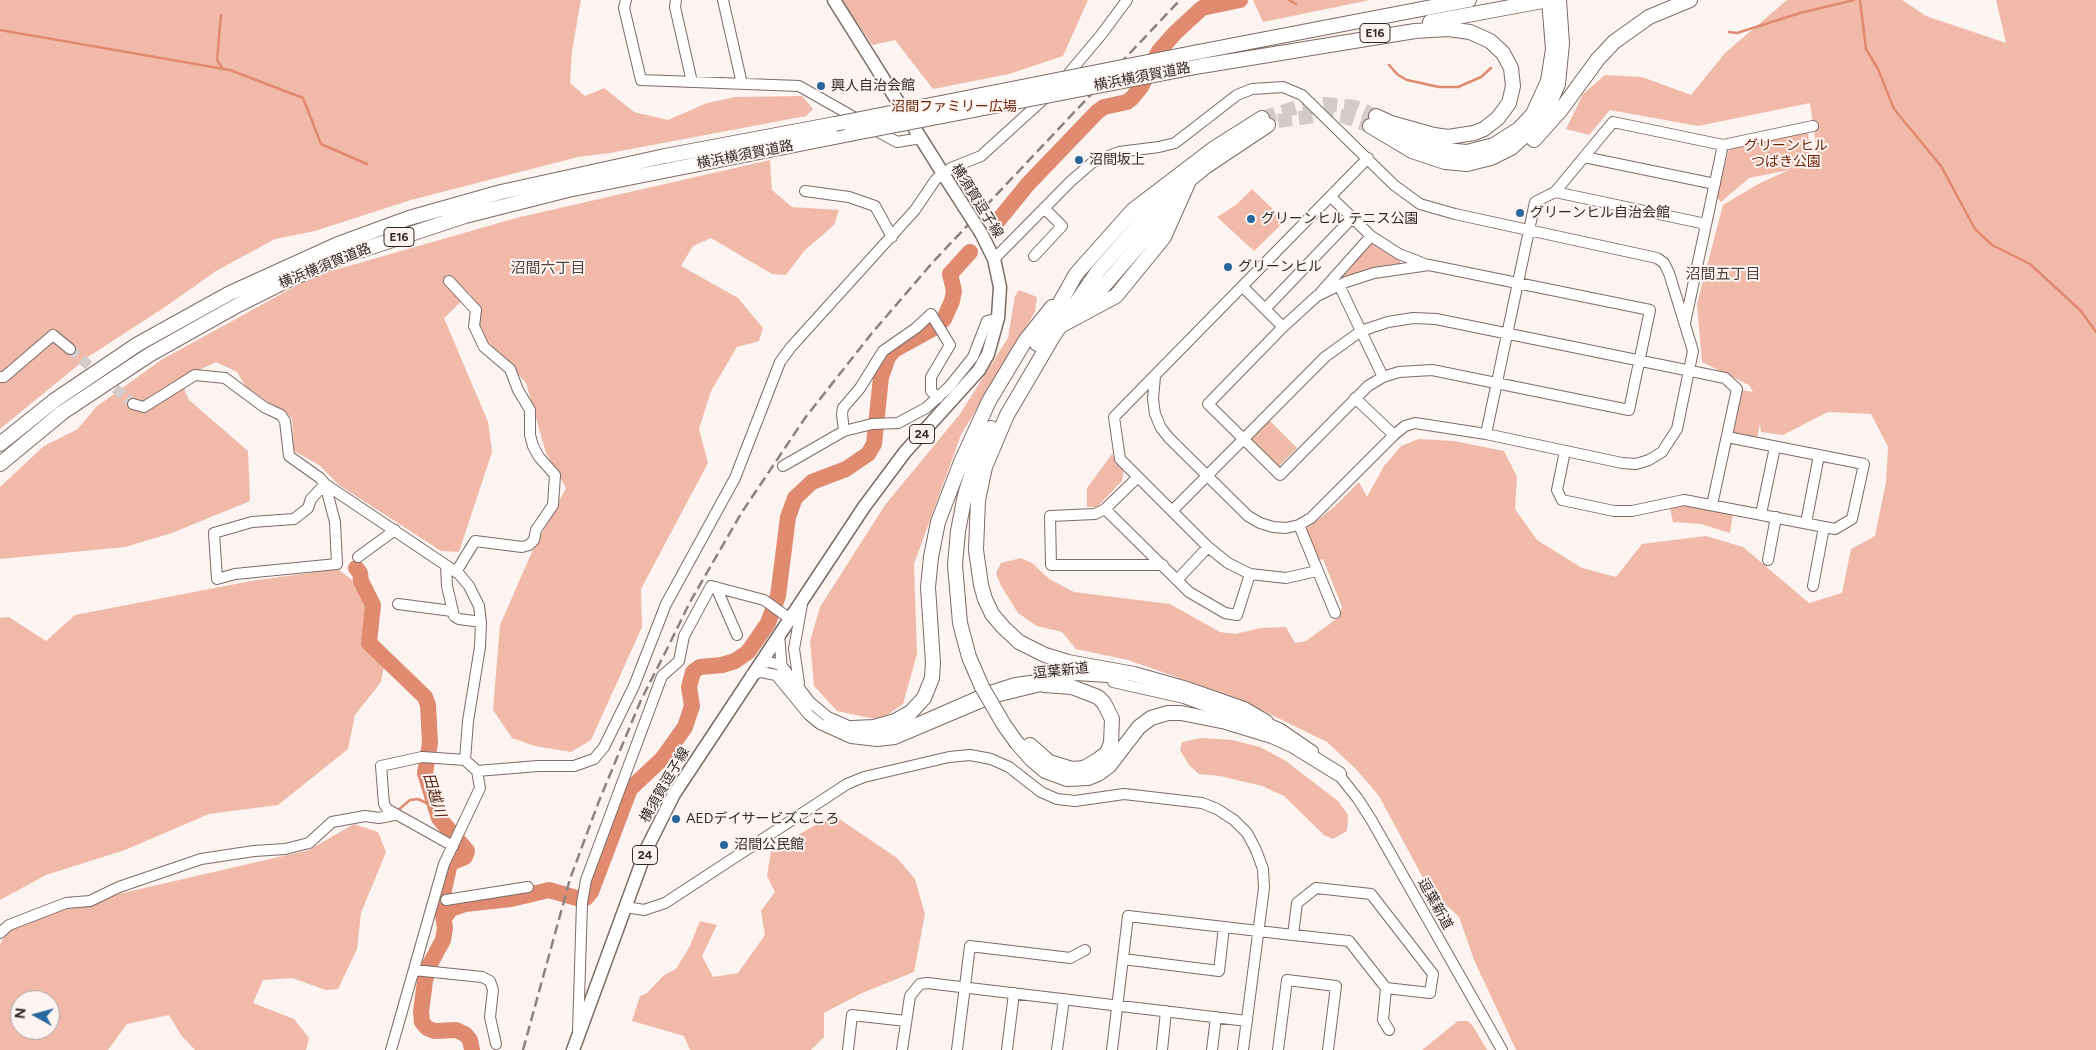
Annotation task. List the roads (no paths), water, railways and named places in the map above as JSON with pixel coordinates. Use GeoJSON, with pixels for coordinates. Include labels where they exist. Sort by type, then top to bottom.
{"type":"FeatureCollection","features":[{"type":"Feature","properties":{"kind":"highway"},"geometry":{"type":"LineString","coordinates":[[1284,35],[1420,0]]}},
{"type":"Feature","properties":{"kind":"highway","name":"横浜横須賀道路"},"geometry":{"type":"LineString","coordinates":[[0,444],[55,400],[138,344],[230,293],[338,244],[409,218],[501,192],[636,162],[1469,0]]}},
{"type":"Feature","properties":{"kind":"highway"},"geometry":{"type":"LineString","coordinates":[[1467,164],[1491,158],[1511,148],[1528,134],[1543,116],[1555,93],[1560,75],[1562,43],[1556,17],[1549,0]]}},
{"type":"Feature","properties":{"kind":"highway","name":"横浜横須賀道路"},"geometry":{"type":"LineString","coordinates":[[0,464],[63,412],[149,355],[253,297],[347,255],[465,216],[568,190],[1549,0]]}},
{"type":"Feature","properties":{"kind":"highway"},"geometry":{"type":"LineString","coordinates":[[1391,123],[1403,134],[1424,145],[1450,151],[1481,149],[1508,137],[1527,122],[1545,92],[1559,0]]}},
{"type":"Feature","properties":{"kind":"highway"},"geometry":{"type":"LineString","coordinates":[[1201,66],[1415,31],[1448,29],[1470,32],[1490,40],[1503,53],[1511,68],[1513,86],[1509,103],[1498,118],[1484,129],[1448,137],[1420,132],[1391,123],[1373,121],[1424,156],[1444,162],[1491,164],[1522,151],[1550,124],[1598,59],[1614,42],[1649,17],[1690,0]]}},
{"type":"Feature","properties":{"kind":"highway"},"geometry":{"type":"LineString","coordinates":[[986,686],[968,622],[963,572],[968,514],[985,466],[1016,398],[1063,321],[1098,271],[1118,247],[1175,190],[1213,149],[1265,121],[1175,190],[1133,210],[1076,274],[992,426],[973,469],[960,515],[955,565],[958,608],[969,656],[986,686],[1004,725],[1021,741],[1049,762],[1072,769],[1084,768],[1107,753],[1111,742],[1112,719],[1104,703],[1098,697],[1072,687],[1044,685]]}},
{"type":"Feature","properties":{"kind":"highway"},"geometry":{"type":"LineString","coordinates":[[1063,321],[1095,308],[1116,296],[1164,237],[1173,216],[1175,190]]}},
{"type":"Feature","properties":{"kind":"highway"},"geometry":{"type":"LineString","coordinates":[[1063,321],[1096,295],[1175,190]]}},
{"type":"Feature","properties":{"kind":"highway"},"geometry":{"type":"LineString","coordinates":[[853,728],[874,727],[895,721],[911,712],[924,698],[932,678],[933,663],[928,602],[931,557],[938,522],[948,492],[970,440],[999,384],[1034,327],[1064,293]]}},
{"type":"Feature","properties":{"kind":"highway"},"geometry":{"type":"LineString","coordinates":[[985,466],[976,528],[977,568],[985,599],[992,614],[1011,635],[1046,654],[1079,665],[1162,681],[1244,709],[1266,722]]}},
{"type":"Feature","properties":{"kind":"highway"},"geometry":{"type":"LineString","coordinates":[[1021,741],[1032,760],[1045,771],[1067,780],[1088,778],[1109,766],[1139,727],[1151,718],[1168,713],[1181,713],[1226,722],[1272,736],[1292,745],[1339,774]]}},
{"type":"Feature","properties":{"kind":"main road","name":"横須賀逗子線"},"geometry":{"type":"LineString","coordinates":[[785,615],[804,596],[886,476],[979,370],[988,354],[998,318],[1000,287],[994,259],[981,233],[834,0]]}},
{"type":"Feature","properties":{"kind":"main road","name":"24"},"geometry":{"type":"LineString","coordinates":[[778,634],[785,615]]}},
{"type":"Feature","properties":{"kind":"main road","name":"横須賀逗子線"},"geometry":{"type":"LineString","coordinates":[[573,1050],[647,848],[665,811],[778,634]]}},
{"type":"Feature","properties":{"kind":"street"},"geometry":{"type":"LineString","coordinates":[[626,0],[624,8],[641,80],[803,87],[897,142],[922,138]]}},
{"type":"Feature","properties":{"kind":"street"},"geometry":{"type":"LineString","coordinates":[[676,0],[675,7],[692,82]]}},
{"type":"Feature","properties":{"kind":"street"},"geometry":{"type":"LineString","coordinates":[[723,0],[742,84]]}},
{"type":"Feature","properties":{"kind":"street"},"geometry":{"type":"LineString","coordinates":[[477,771],[538,766],[574,766],[594,760],[604,747],[634,686],[666,604],[735,478],[780,362],[791,347],[945,177],[981,156],[1022,120],[1075,68],[1127,0]]}},
{"type":"Feature","properties":{"kind":"street"},"geometry":{"type":"LineString","coordinates":[[994,259],[1071,180],[1093,162],[1119,152],[1159,148],[1175,143],[1190,134],[1228,100],[1244,92],[1262,88],[1284,87],[1302,95],[1394,185],[1420,204],[1455,214],[1657,258],[1664,263],[1668,273],[1693,351],[1677,429],[1662,452],[1649,460],[1636,464],[1622,464],[1486,434],[1424,423],[1405,426],[1311,518],[1299,525],[1273,527],[1260,523],[1248,516],[1161,428],[1155,414],[1153,399],[1155,376]]}},
{"type":"Feature","properties":{"kind":"street"},"geometry":{"type":"LineString","coordinates":[[1486,434],[1535,202],[1555,192],[1613,122],[1723,145],[1813,126]]}},
{"type":"Feature","properties":{"kind":"street"},"geometry":{"type":"LineString","coordinates":[[1685,324],[1723,145]]}},
{"type":"Feature","properties":{"kind":"street"},"geometry":{"type":"LineString","coordinates":[[1584,157],[1715,184]]}},
{"type":"Feature","properties":{"kind":"street"},"geometry":{"type":"LineString","coordinates":[[1317,571],[1286,578],[1250,574],[1228,563],[1208,547],[1120,459],[1114,417],[1332,197],[1368,158]]}},
{"type":"Feature","properties":{"kind":"street"},"geometry":{"type":"LineString","coordinates":[[805,191],[849,197],[874,206],[892,237]]}},
{"type":"Feature","properties":{"kind":"street"},"geometry":{"type":"LineString","coordinates":[[1555,192],[1706,224]]}},
{"type":"Feature","properties":{"kind":"street"},"geometry":{"type":"LineString","coordinates":[[1332,197],[1371,236],[1399,254],[1428,265],[1650,310],[1629,410],[1432,370],[1399,372],[1383,377],[1356,398],[1280,475],[1208,404],[1283,327],[1317,296],[1371,236]]}},
{"type":"Feature","properties":{"kind":"street"},"geometry":{"type":"LineString","coordinates":[[1034,256],[1062,226],[1044,208]]}},
{"type":"Feature","properties":{"kind":"street"},"geometry":{"type":"LineString","coordinates":[[1265,309],[1352,218]]}},
{"type":"Feature","properties":{"kind":"street"},"geometry":{"type":"LineString","coordinates":[[1317,296],[1339,284],[1374,273],[1428,265]]}},
{"type":"Feature","properties":{"kind":"street"},"geometry":{"type":"LineString","coordinates":[[449,281],[476,310],[474,326],[484,348],[510,369],[518,390],[530,410],[530,435],[533,446],[555,476],[553,505],[529,545],[522,547],[475,542],[456,572]]}},
{"type":"Feature","properties":{"kind":"street"},"geometry":{"type":"LineString","coordinates":[[1339,284],[1383,377]]}},
{"type":"Feature","properties":{"kind":"street"},"geometry":{"type":"LineString","coordinates":[[1243,287],[1283,327]]}},
{"type":"Feature","properties":{"kind":"street"},"geometry":{"type":"LineString","coordinates":[[844,431],[843,408],[860,388],[883,351],[916,328],[931,314],[950,345],[931,378],[931,391],[938,398]]}},
{"type":"Feature","properties":{"kind":"street"},"geometry":{"type":"LineString","coordinates":[[783,466],[844,431],[876,424],[898,423],[913,416],[938,398],[973,357],[987,321],[998,318]]}},
{"type":"Feature","properties":{"kind":"street"},"geometry":{"type":"LineString","coordinates":[[1172,511],[1325,357],[1361,331],[1388,322],[1414,318],[1436,319],[1725,378],[1737,389],[1712,505]]}},
{"type":"Feature","properties":{"kind":"street"},"geometry":{"type":"LineString","coordinates":[[0,377],[4,377],[53,335],[70,349]]}},
{"type":"Feature","properties":{"kind":"street"},"geometry":{"type":"LineString","coordinates":[[133,404],[144,407],[195,376],[225,378],[264,407],[281,415],[285,421],[289,456],[320,478],[325,484],[456,572],[469,586],[479,606],[481,622],[465,760]]}},
{"type":"Feature","properties":{"kind":"street"},"geometry":{"type":"LineString","coordinates":[[1356,398],[1394,435]]}},
{"type":"Feature","properties":{"kind":"street"},"geometry":{"type":"LineString","coordinates":[[1564,451],[1557,490],[1562,500],[1614,511],[1632,511],[1684,500],[1835,529],[1852,518],[1864,464],[1727,437]]}},
{"type":"Feature","properties":{"kind":"street"},"geometry":{"type":"LineString","coordinates":[[1761,514],[1775,447]]}},
{"type":"Feature","properties":{"kind":"street"},"geometry":{"type":"LineString","coordinates":[[1806,523],[1819,456]]}},
{"type":"Feature","properties":{"kind":"street"},"geometry":{"type":"LineString","coordinates":[[1138,477],[1106,509],[1095,514],[1050,516],[1051,565],[1163,566]]}},
{"type":"Feature","properties":{"kind":"street"},"geometry":{"type":"LineString","coordinates":[[325,484],[335,522],[337,564],[234,574],[217,579],[214,533],[252,522],[294,519],[308,508],[311,499],[325,484]]}},
{"type":"Feature","properties":{"kind":"street"},"geometry":{"type":"LineString","coordinates":[[1106,509],[1189,592],[1225,613],[1236,615],[1250,574]]}},
{"type":"Feature","properties":{"kind":"street"},"geometry":{"type":"LineString","coordinates":[[1768,560],[1776,518]]}},
{"type":"Feature","properties":{"kind":"street"},"geometry":{"type":"LineString","coordinates":[[1299,525],[1335,613]]}},
{"type":"Feature","properties":{"kind":"street"},"geometry":{"type":"LineString","coordinates":[[1812,586],[1824,527]]}},
{"type":"Feature","properties":{"kind":"street"},"geometry":{"type":"LineString","coordinates":[[358,557],[395,530]]}},
{"type":"Feature","properties":{"kind":"street"},"geometry":{"type":"LineString","coordinates":[[1177,580],[1208,547]]}},
{"type":"Feature","properties":{"kind":"street"},"geometry":{"type":"LineString","coordinates":[[446,566],[454,616],[459,620],[481,622]]}},
{"type":"Feature","properties":{"kind":"street"},"geometry":{"type":"LineString","coordinates":[[578,1037],[583,892],[662,676],[679,661],[684,636],[711,586],[767,602],[785,615]]}},
{"type":"Feature","properties":{"kind":"street"},"geometry":{"type":"LineString","coordinates":[[716,587],[737,635]]}},
{"type":"Feature","properties":{"kind":"street"},"geometry":{"type":"LineString","coordinates":[[796,691],[794,649],[804,596]]}},
{"type":"Feature","properties":{"kind":"street"},"geometry":{"type":"LineString","coordinates":[[398,604],[452,611]]}},
{"type":"Feature","properties":{"kind":"street"},"geometry":{"type":"LineString","coordinates":[[778,634],[781,665],[796,691]]}},
{"type":"Feature","properties":{"kind":"street"},"geometry":{"type":"LineString","coordinates":[[759,664],[769,662],[781,665]]}},
{"type":"Feature","properties":{"kind":"street"},"geometry":{"type":"LineString","coordinates":[[751,676],[764,672],[776,675],[796,691]]}},
{"type":"Feature","properties":{"kind":"street","name":"逗葉新道"},"geometry":{"type":"LineString","coordinates":[[796,691],[821,712],[853,728],[876,732],[893,731],[1006,686],[1036,679],[1076,675],[1128,678],[1160,685],[1266,722],[1311,749],[1339,774],[1358,799],[1502,1050]]}},
{"type":"Feature","properties":{"kind":"street","name":"逗葉新道"},"geometry":{"type":"LineString","coordinates":[[796,691],[809,715],[833,732],[857,739],[877,741],[896,739],[992,698],[1044,685],[1077,681],[1115,682],[1184,698],[1275,732],[1310,753],[1339,774]]}},
{"type":"Feature","properties":{"kind":"street"},"geometry":{"type":"LineString","coordinates":[[626,907],[644,910],[665,903],[847,784],[864,777],[949,757],[970,755],[991,759],[1008,767],[1041,792],[1057,799],[1075,801],[1124,794],[1202,803],[1217,809],[1234,820],[1247,833],[1260,863],[1264,888],[1244,1050]]}},
{"type":"Feature","properties":{"kind":"street"},"geometry":{"type":"LineString","coordinates":[[391,1050],[418,970],[444,864],[455,842],[480,788],[477,771],[465,760],[427,757],[381,766],[384,804],[394,815],[455,842]]}},
{"type":"Feature","properties":{"kind":"street"},"geometry":{"type":"LineString","coordinates":[[0,933],[9,925],[66,903],[90,901],[119,887],[201,859],[254,851],[285,849],[309,843],[332,822],[365,816],[379,818],[394,815]]}},
{"type":"Feature","properties":{"kind":"street"},"geometry":{"type":"LineString","coordinates":[[446,900],[528,887]]}},
{"type":"Feature","properties":{"kind":"street"},"geometry":{"type":"LineString","coordinates":[[1293,935],[1297,903],[1316,888],[1371,894],[1433,974],[1430,993],[1386,988]]}},
{"type":"Feature","properties":{"kind":"street"},"geometry":{"type":"LineString","coordinates":[[1112,1050],[1128,916],[1349,941],[1386,988],[1383,1020],[1389,1030]]}},
{"type":"Feature","properties":{"kind":"street"},"geometry":{"type":"LineString","coordinates":[[1123,959],[1219,971],[1224,927]]}},
{"type":"Feature","properties":{"kind":"street"},"geometry":{"type":"LineString","coordinates":[[957,1050],[970,946],[1070,958],[1085,950]]}},
{"type":"Feature","properties":{"kind":"street"},"geometry":{"type":"LineString","coordinates":[[418,970],[482,978],[490,981],[493,990],[490,1017],[496,1044]]}},
{"type":"Feature","properties":{"kind":"street"},"geometry":{"type":"LineString","coordinates":[[1278,1050],[1287,980],[1336,986],[1328,1050]]}},
{"type":"Feature","properties":{"kind":"street"},"geometry":{"type":"LineString","coordinates":[[902,1050],[910,996],[920,984],[927,983],[1247,1021]]}},
{"type":"Feature","properties":{"kind":"street"},"geometry":{"type":"LineString","coordinates":[[1007,1050],[1014,993]]}},
{"type":"Feature","properties":{"kind":"street"},"geometry":{"type":"LineString","coordinates":[[1057,1050],[1064,999]]}},
{"type":"Feature","properties":{"kind":"street"},"geometry":{"type":"LineString","coordinates":[[1162,1050],[1166,1011]]}},
{"type":"Feature","properties":{"kind":"street"},"geometry":{"type":"LineString","coordinates":[[848,1050],[852,1015],[906,1021]]}},
{"type":"Feature","properties":{"kind":"street"},"geometry":{"type":"LineString","coordinates":[[1212,1050],[1216,1017]]}},
{"type":"Feature","properties":{"kind":"waterway"},"geometry":{"type":"LineString","coordinates":[[997,222],[1028,184],[1097,112],[1104,107],[1127,102],[1132,98],[1141,87],[1159,51],[1202,8],[1240,0]]}},
{"type":"Feature","properties":{"kind":"waterway"},"geometry":{"type":"LineString","coordinates":[[1289,0],[1296,4]]}},
{"type":"Feature","properties":{"kind":"waterway"},"geometry":{"type":"LineString","coordinates":[[1729,32],[1737,33],[1800,13],[1854,0]]}},
{"type":"Feature","properties":{"kind":"waterway"},"geometry":{"type":"LineString","coordinates":[[1860,0],[1866,49],[1878,69],[1894,109],[1941,166],[1975,229],[1992,245],[2030,264],[2081,311],[2096,332]]}},
{"type":"Feature","properties":{"kind":"waterway"},"geometry":{"type":"LineString","coordinates":[[221,15],[217,60],[223,69]]}},
{"type":"Feature","properties":{"kind":"waterway"},"geometry":{"type":"LineString","coordinates":[[0,30],[230,70],[303,98],[321,144],[367,164]]}},
{"type":"Feature","properties":{"kind":"waterway"},"geometry":{"type":"LineString","coordinates":[[1389,65],[1398,75],[1407,80],[1439,87],[1458,87],[1481,77],[1491,68]]}},
{"type":"Feature","properties":{"kind":"waterway"},"geometry":{"type":"LineString","coordinates":[[445,917],[451,909],[465,904],[511,899],[549,890],[580,899],[586,898],[591,892],[630,789],[663,758],[685,727],[692,706],[689,687],[693,672],[700,667],[722,665],[735,661],[748,652],[768,623],[778,596],[788,517],[795,498],[812,482],[846,469],[868,454],[874,444],[881,377],[888,357],[894,350],[934,328],[944,319],[954,291],[950,274],[970,252]]}},
{"type":"Feature","properties":{"kind":"waterway","name":"田越川"},"geometry":{"type":"LineString","coordinates":[[356,568],[360,573],[361,581],[373,605],[369,643],[425,697],[428,705],[430,743],[425,773],[439,818],[467,851],[465,857],[450,863],[441,903],[445,928],[443,940],[429,966],[425,981],[421,1012],[422,1022],[427,1028],[434,1031],[456,1030],[465,1034],[470,1040],[472,1050]]}},
{"type":"Feature","properties":{"kind":"waterway"},"geometry":{"type":"LineString","coordinates":[[397,811],[410,800],[418,799],[435,807]]}},
{"type":"Feature","properties":{"kind":"tunnel"},"geometry":{"type":"LineString","coordinates":[[1262,118],[1298,107],[1324,104],[1355,107],[1376,116]]}},
{"type":"Feature","properties":{"kind":"tunnel"},"geometry":{"type":"LineString","coordinates":[[1278,121],[1330,114],[1343,116],[1370,126]]}},
{"type":"Feature","properties":{"kind":"tunnel"},"geometry":{"type":"LineString","coordinates":[[70,349],[133,404]]}},
{"type":"Feature","properties":{"kind":"railway"},"geometry":{"type":"LineString","coordinates":[[523,1050],[570,879],[599,801],[641,700],[690,602],[742,512],[805,418],[872,333],[933,262],[1180,0]]}},
{"type":"Feature","properties":{"kind":"place","name":"興人自治会館"},"geometry":{"type":"Point","coordinates":[821,86]}},
{"type":"Feature","properties":{"kind":"place","name":"沼間坂上"},"geometry":{"type":"Point","coordinates":[1079,160]}},
{"type":"Feature","properties":{"kind":"place","name":"グリーンヒル自治会館"},"geometry":{"type":"Point","coordinates":[1520,213]}},
{"type":"Feature","properties":{"kind":"place","name":"グリーンヒル テニス公園"},"geometry":{"type":"Point","coordinates":[1251,219]}},
{"type":"Feature","properties":{"kind":"place","name":"グリーンヒル"},"geometry":{"type":"Point","coordinates":[1228,267]}},
{"type":"Feature","properties":{"kind":"place","name":"AEDデイサービズこころ"},"geometry":{"type":"Point","coordinates":[676,819]}},
{"type":"Feature","properties":{"kind":"place","name":"沼間公民館"},"geometry":{"type":"Point","coordinates":[724,845]}},
{"type":"Feature","properties":{"kind":"district","name":"沼間六丁目"},"geometry":{"type":"Point","coordinates":[548,269]}},
{"type":"Feature","properties":{"kind":"district","name":"沼間五丁目"},"geometry":{"type":"Point","coordinates":[1723,275]}},
{"type":"Feature","properties":{"kind":"park label","name":"沼間ファミリー広場"},"geometry":{"type":"Point","coordinates":[954,107]}},
{"type":"Feature","properties":{"kind":"park label","name":"グリーンヒル つばき公園"},"geometry":{"type":"Point","coordinates":[1786,154]}}]}
